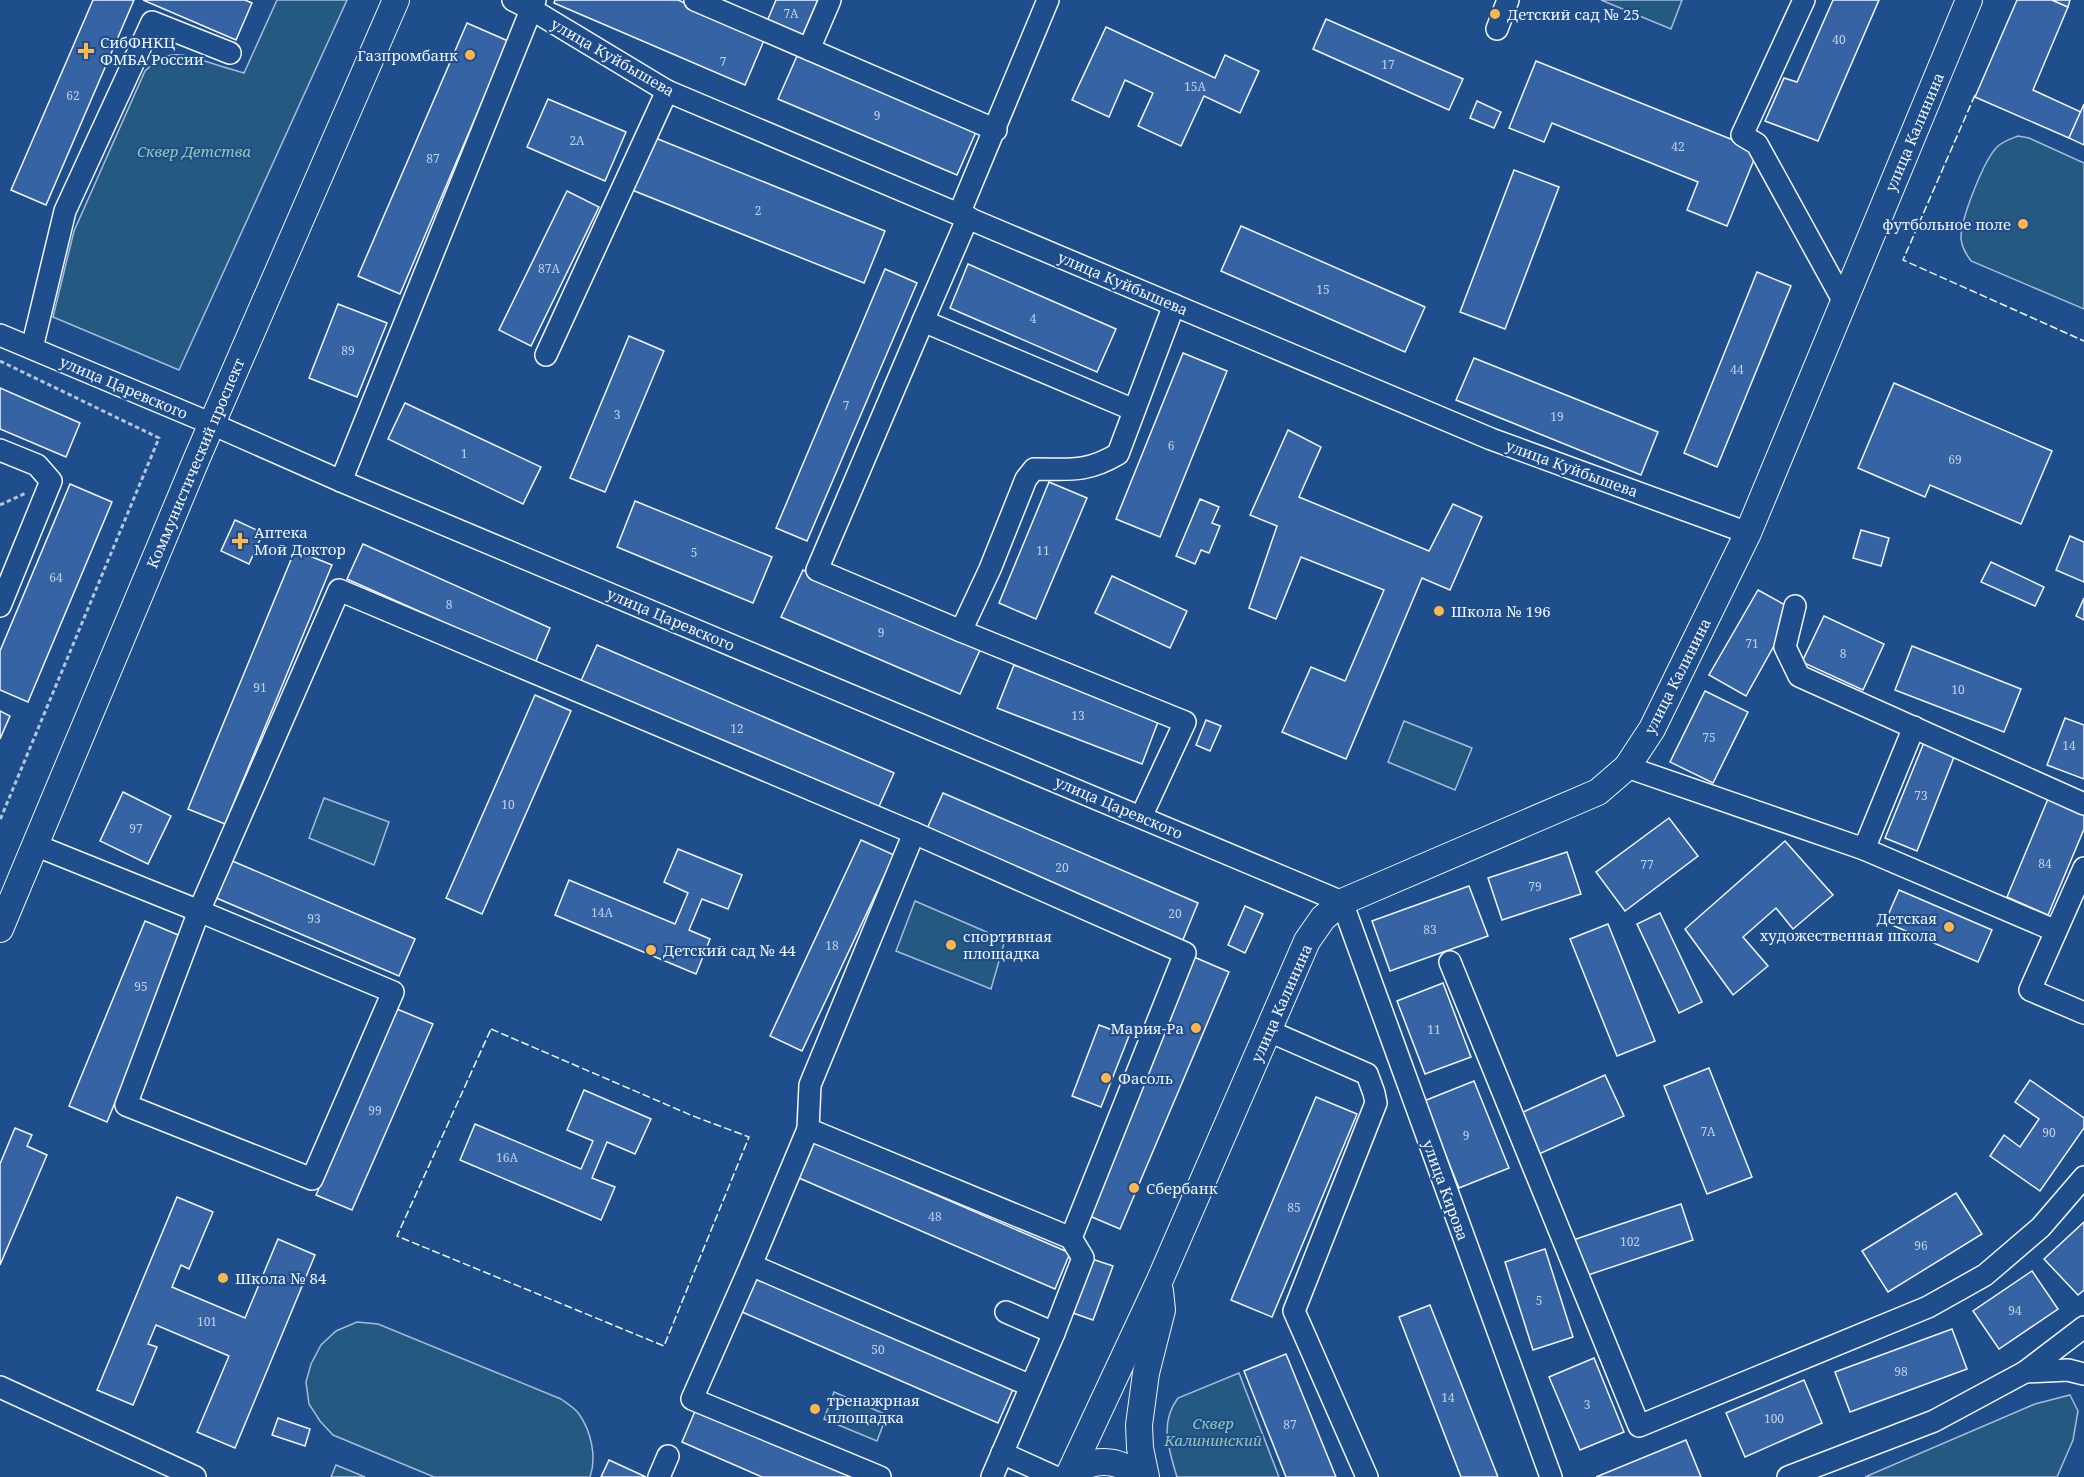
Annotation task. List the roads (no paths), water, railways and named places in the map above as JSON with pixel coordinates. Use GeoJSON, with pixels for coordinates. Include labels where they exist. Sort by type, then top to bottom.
{"type":"FeatureCollection","features":[{"type":"Feature","properties":{"kind":"main road","name":"Коммунистический проспект"},"geometry":{"type":"LineString","coordinates":[[0,929],[212,424],[396,0]]}},
{"type":"Feature","properties":{"kind":"main road","name":"улица Калинина"},"geometry":{"type":"LineString","coordinates":[[1069,1477],[1159,1282],[1307,941],[1323,918],[1342,902],[1598,792],[1627,767],[1652,729],[1748,533],[1969,0]]}},
{"type":"Feature","properties":{"kind":"main road","name":"улица Калинина"},"geometry":{"type":"LineString","coordinates":[[1146,1477],[1140,1448],[1139,1425],[1146,1373],[1162,1310],[1159,1282]]}},
{"type":"Feature","properties":{"kind":"main road"},"geometry":{"type":"LineString","coordinates":[[1069,1477],[1089,1464],[1103,1461],[1118,1463],[1139,1477]]}},
{"type":"Feature","properties":{"kind":"street"},"geometry":{"type":"LineString","coordinates":[[695,0],[996,130]]}},
{"type":"Feature","properties":{"kind":"street"},"geometry":{"type":"LineString","coordinates":[[809,49],[830,0]]}},
{"type":"Feature","properties":{"kind":"street"},"geometry":{"type":"LineString","coordinates":[[1048,0],[923,321],[817,570],[1185,722],[1141,817]]}},
{"type":"Feature","properties":{"kind":"street"},"geometry":{"type":"LineString","coordinates":[[1497,28],[1508,0]]}},
{"type":"Feature","properties":{"kind":"street"},"geometry":{"type":"LineString","coordinates":[[1804,0],[1742,135],[1756,144],[1844,302]]}},
{"type":"Feature","properties":{"kind":"street"},"geometry":{"type":"LineString","coordinates":[[341,481],[526,3]]}},
{"type":"Feature","properties":{"kind":"street","name":"улица Куйбышева"},"geometry":{"type":"LineString","coordinates":[[526,3],[667,91],[1491,439],[1748,533]]}},
{"type":"Feature","properties":{"kind":"street"},"geometry":{"type":"LineString","coordinates":[[32,348],[65,212],[152,22],[230,53]]}},
{"type":"Feature","properties":{"kind":"street"},"geometry":{"type":"LineString","coordinates":[[546,355],[667,91]]}},
{"type":"Feature","properties":{"kind":"street"},"geometry":{"type":"LineString","coordinates":[[961,631],[990,569],[1026,479],[1035,469],[1080,469],[1100,465],[1118,454],[1174,304]]}},
{"type":"Feature","properties":{"kind":"street"},"geometry":{"type":"LineString","coordinates":[[923,321],[1134,410]]}},
{"type":"Feature","properties":{"kind":"street","name":"улица Царевского"},"geometry":{"type":"LineString","coordinates":[[0,334],[341,481],[1342,902]]}},
{"type":"Feature","properties":{"kind":"street"},"geometry":{"type":"LineString","coordinates":[[0,450],[38,465],[51,481],[0,606]]}},
{"type":"Feature","properties":{"kind":"street"},"geometry":{"type":"LineString","coordinates":[[35,845],[199,911],[393,992],[312,1179],[126,1105],[199,911],[339,590],[914,833],[1185,954],[1071,1238]]}},
{"type":"Feature","properties":{"kind":"street"},"geometry":{"type":"LineString","coordinates":[[1795,606],[1785,647],[1799,676],[2084,804]]}},
{"type":"Feature","properties":{"kind":"street"},"geometry":{"type":"LineString","coordinates":[[1864,849],[1914,728]]}},
{"type":"Feature","properties":{"kind":"street"},"geometry":{"type":"LineString","coordinates":[[1627,767],[1864,849],[2056,931]]}},
{"type":"Feature","properties":{"kind":"street"},"geometry":{"type":"LineString","coordinates":[[880,1477],[692,1399],[808,1129],[810,1085],[914,833]]}},
{"type":"Feature","properties":{"kind":"street"},"geometry":{"type":"LineString","coordinates":[[2084,868],[2030,990],[2084,1013]]}},
{"type":"Feature","properties":{"kind":"street","name":"улица Кирова"},"geometry":{"type":"LineString","coordinates":[[1342,902],[1551,1477]]}},
{"type":"Feature","properties":{"kind":"street"},"geometry":{"type":"LineString","coordinates":[[1450,962],[1638,1426],[1928,1307],[1985,1275],[2041,1227],[2084,1177]]}},
{"type":"Feature","properties":{"kind":"street"},"geometry":{"type":"LineString","coordinates":[[1269,1031],[1367,1074],[1374,1093],[1376,1103],[1294,1311],[1367,1477]]}},
{"type":"Feature","properties":{"kind":"street"},"geometry":{"type":"LineString","coordinates":[[808,1129],[1071,1238],[1083,1258],[1054,1333],[992,1477]]}},
{"type":"Feature","properties":{"kind":"street"},"geometry":{"type":"LineString","coordinates":[[751,1265],[1031,1386]]}},
{"type":"Feature","properties":{"kind":"street"},"geometry":{"type":"LineString","coordinates":[[1006,1312],[1054,1333]]}},
{"type":"Feature","properties":{"kind":"street"},"geometry":{"type":"LineString","coordinates":[[1788,1477],[1934,1421],[2025,1372],[2084,1327]]}},
{"type":"Feature","properties":{"kind":"street"},"geometry":{"type":"LineString","coordinates":[[2025,1372],[2068,1370],[2084,1374]]}},
{"type":"Feature","properties":{"kind":"street"},"geometry":{"type":"LineString","coordinates":[[0,1387],[195,1477]]}},
{"type":"Feature","properties":{"kind":"street"},"geometry":{"type":"LineString","coordinates":[[1002,1453],[1055,1477]]}},
{"type":"Feature","properties":{"kind":"street"},"geometry":{"type":"LineString","coordinates":[[659,1477],[668,1456]]}},
{"type":"Feature","properties":{"kind":"place","name":"Детский сад № 25"},"geometry":{"type":"Point","coordinates":[1495,14]}},
{"type":"Feature","properties":{"kind":"place","name":"СибФНКЦ ФМБА России"},"geometry":{"type":"Point","coordinates":[86,51]}},
{"type":"Feature","properties":{"kind":"place","name":"Газпромбанк"},"geometry":{"type":"Point","coordinates":[470,55]}},
{"type":"Feature","properties":{"kind":"place","name":"футбольное поле"},"geometry":{"type":"Point","coordinates":[2023,224]}},
{"type":"Feature","properties":{"kind":"place","name":"Аптека Мой Доктор"},"geometry":{"type":"Point","coordinates":[240,541]}},
{"type":"Feature","properties":{"kind":"place","name":"Школа № 196"},"geometry":{"type":"Point","coordinates":[1439,611]}},
{"type":"Feature","properties":{"kind":"place","name":"Детская художественная школа"},"geometry":{"type":"Point","coordinates":[1949,927]}},
{"type":"Feature","properties":{"kind":"place","name":"спортивная площадка"},"geometry":{"type":"Point","coordinates":[951,945]}},
{"type":"Feature","properties":{"kind":"place","name":"Детский сад № 44"},"geometry":{"type":"Point","coordinates":[651,950]}},
{"type":"Feature","properties":{"kind":"place","name":"Мария-Ра"},"geometry":{"type":"Point","coordinates":[1196,1028]}},
{"type":"Feature","properties":{"kind":"place","name":"Фасоль"},"geometry":{"type":"Point","coordinates":[1106,1078]}},
{"type":"Feature","properties":{"kind":"place","name":"Сбербанк"},"geometry":{"type":"Point","coordinates":[1134,1188]}},
{"type":"Feature","properties":{"kind":"place","name":"Школа № 84"},"geometry":{"type":"Point","coordinates":[223,1278]}},
{"type":"Feature","properties":{"kind":"place","name":"тренажрная площадка"},"geometry":{"type":"Point","coordinates":[815,1409]}},
{"type":"Feature","properties":{"kind":"park label","name":"Сквер Детства"},"geometry":{"type":"Point","coordinates":[194,151]}},
{"type":"Feature","properties":{"kind":"park label","name":"Сквер Калининский"},"geometry":{"type":"Point","coordinates":[1213,1432]}}]}
